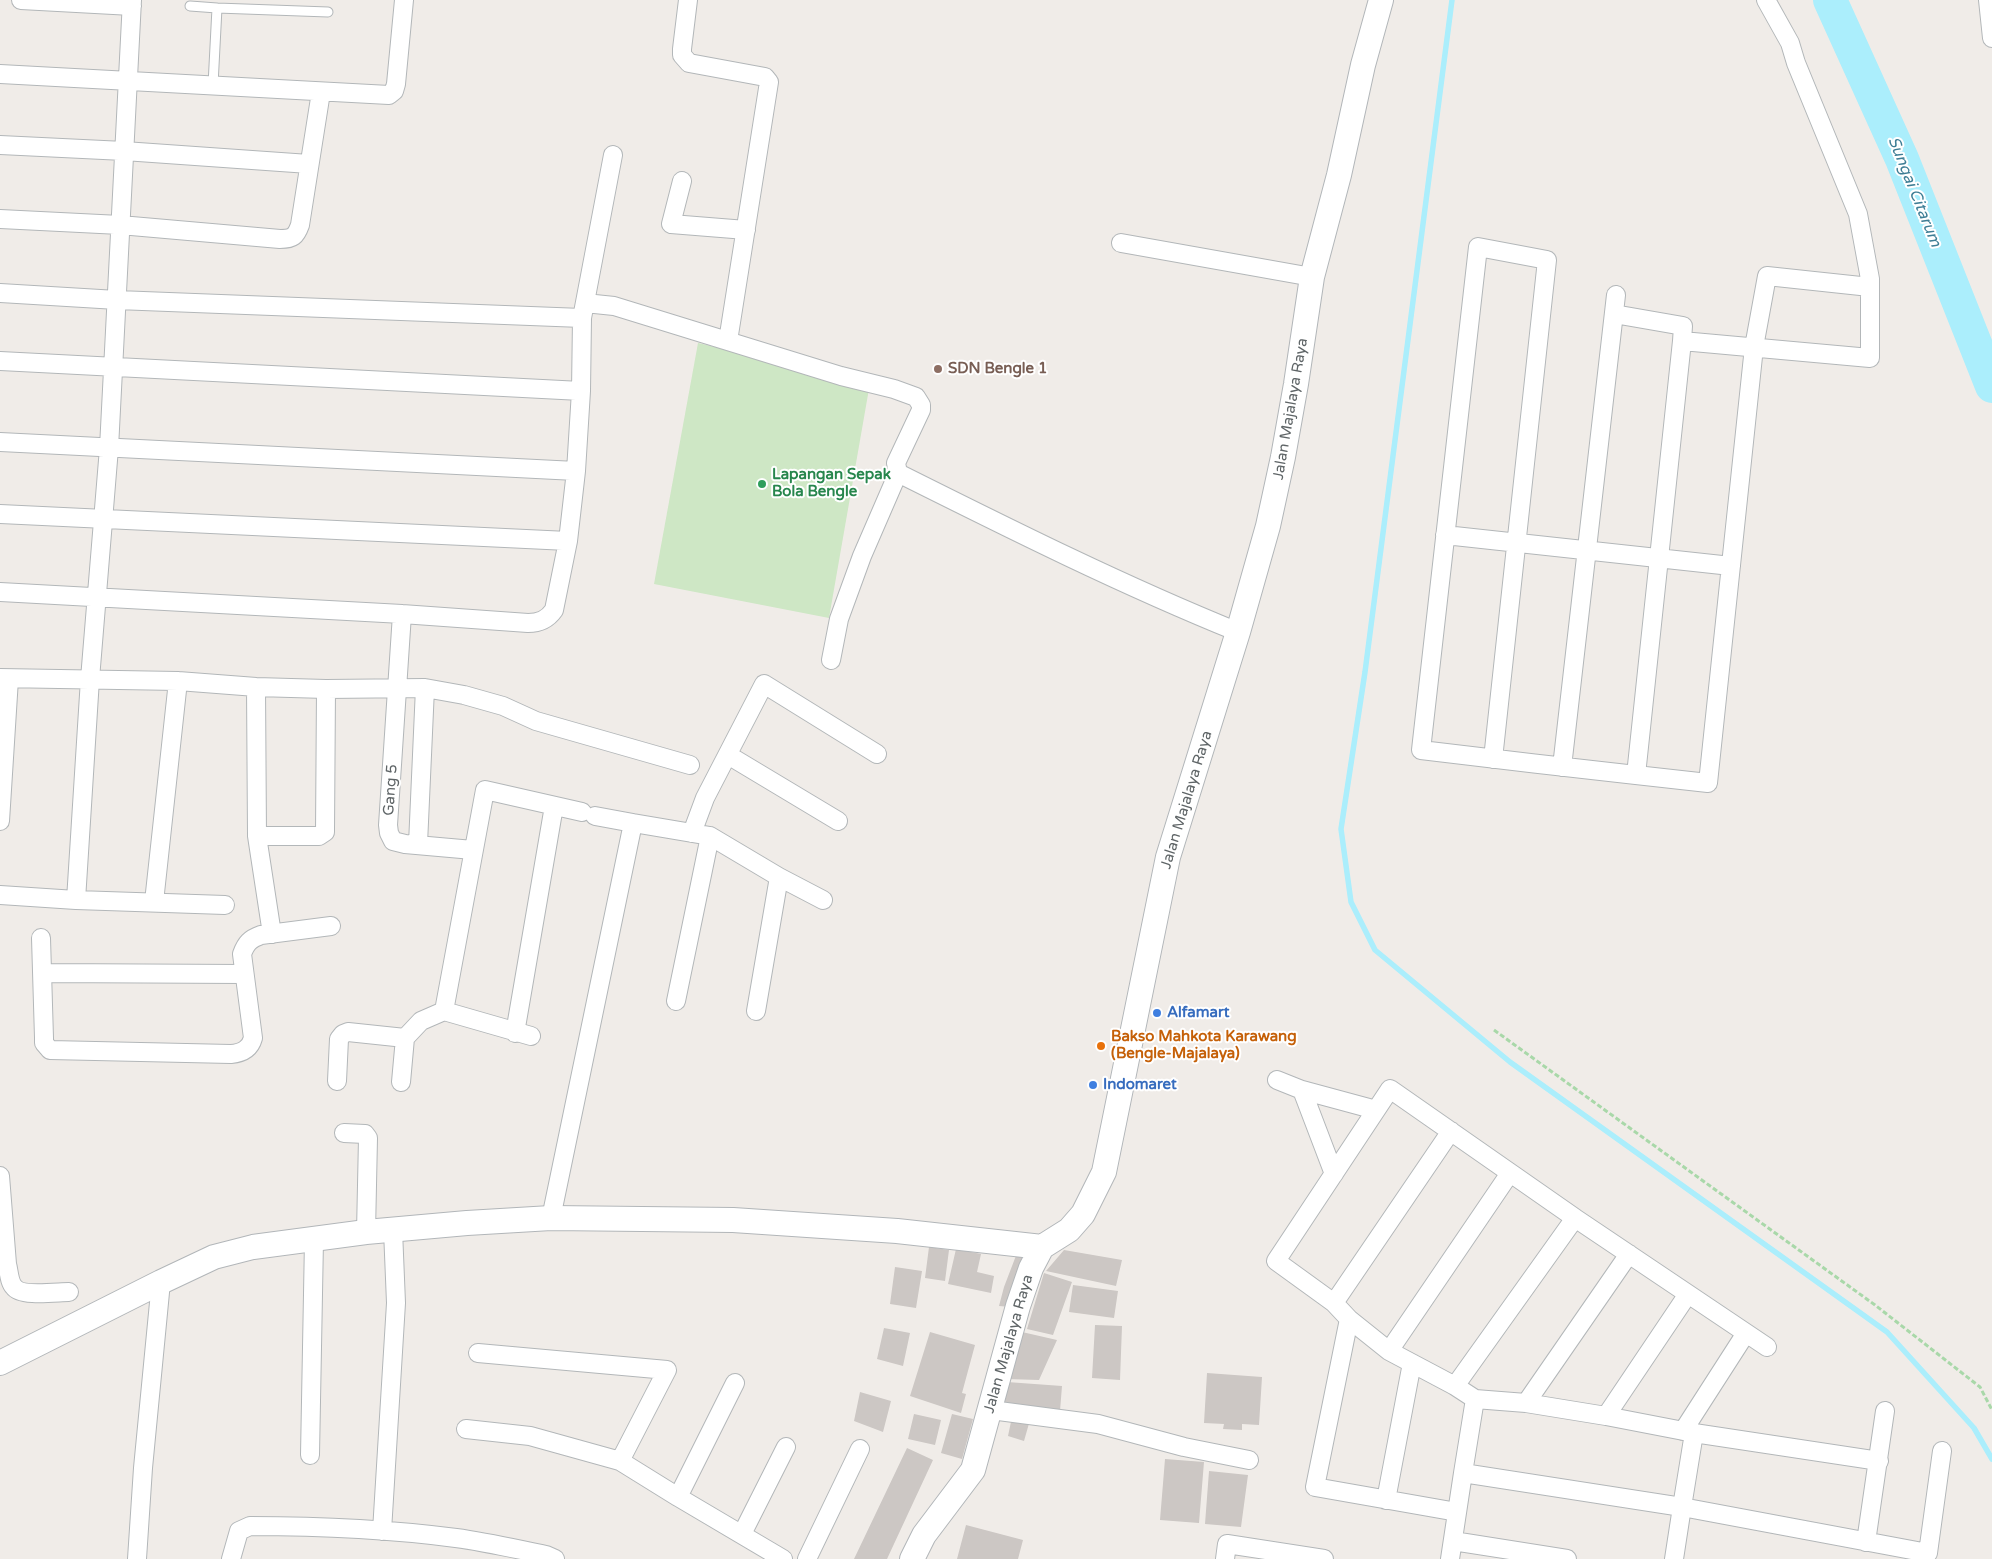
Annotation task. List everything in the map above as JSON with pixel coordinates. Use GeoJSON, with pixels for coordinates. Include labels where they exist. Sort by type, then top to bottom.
{"type":"FeatureCollection","features":[{"type":"Feature","properties":{"kind":"street"},"geometry":{"type":"LineString","coordinates":[[21,0],[132,3],[109,448],[90,679],[76,900]]}},
{"type":"Feature","properties":{"kind":"street"},"geometry":{"type":"LineString","coordinates":[[0,74],[389,95],[394,91],[404,0]]}},
{"type":"Feature","properties":{"kind":"street"},"geometry":{"type":"LineString","coordinates":[[688,0],[682,54],[689,63],[765,77],[769,82],[728,341]]}},
{"type":"Feature","properties":{"kind":"street","name":"Jalan Majalaya Raya"},"geometry":{"type":"LineString","coordinates":[[912,1559],[924,1535],[973,1470],[1025,1284],[1042,1247],[1069,1230],[1083,1214],[1104,1172],[1168,856],[1238,632],[1268,526],[1283,457],[1312,277],[1339,175],[1362,65],[1381,0]]}},
{"type":"Feature","properties":{"kind":"street"},"geometry":{"type":"LineString","coordinates":[[1682,341],[1870,358],[1870,287],[1858,214],[1796,63],[1790,43],[1766,0]]}},
{"type":"Feature","properties":{"kind":"street"},"geometry":{"type":"LineString","coordinates":[[1988,0],[1992,38]]}},
{"type":"Feature","properties":{"kind":"street"},"geometry":{"type":"LineString","coordinates":[[0,219],[120,225],[280,239],[291,238],[297,234],[300,225],[321,92]]}},
{"type":"Feature","properties":{"kind":"street"},"geometry":{"type":"LineString","coordinates":[[0,145],[124,151],[310,164]]}},
{"type":"Feature","properties":{"kind":"street"},"geometry":{"type":"LineString","coordinates":[[0,592],[402,614],[528,623],[543,621],[554,610],[568,541],[576,471],[584,311],[613,155]]}},
{"type":"Feature","properties":{"kind":"street"},"geometry":{"type":"LineString","coordinates":[[682,180],[671,224],[746,230]]}},
{"type":"Feature","properties":{"kind":"street"},"geometry":{"type":"LineString","coordinates":[[1121,243],[1312,277]]}},
{"type":"Feature","properties":{"kind":"street"},"geometry":{"type":"LineString","coordinates":[[1493,759],[1547,260],[1478,247],[1421,750],[1493,759],[1562,767],[1708,783],[1754,347],[1767,276],[1870,287]]}},
{"type":"Feature","properties":{"kind":"street"},"geometry":{"type":"LineString","coordinates":[[0,293],[117,300],[584,311],[614,306],[841,376],[894,388],[916,397],[921,405],[921,410],[896,463],[898,473],[855,574],[839,620],[831,660]]}},
{"type":"Feature","properties":{"kind":"street"},"geometry":{"type":"LineString","coordinates":[[1562,767],[1616,295]]}},
{"type":"Feature","properties":{"kind":"street"},"geometry":{"type":"LineString","coordinates":[[1614,314],[1683,326],[1636,775]]}},
{"type":"Feature","properties":{"kind":"street"},"geometry":{"type":"LineString","coordinates":[[0,362],[581,391]]}},
{"type":"Feature","properties":{"kind":"street"},"geometry":{"type":"LineString","coordinates":[[0,442],[576,471]]}},
{"type":"Feature","properties":{"kind":"street"},"geometry":{"type":"LineString","coordinates":[[898,473],[1140,591],[1238,632]]}},
{"type":"Feature","properties":{"kind":"street"},"geometry":{"type":"LineString","coordinates":[[0,514],[568,541]]}},
{"type":"Feature","properties":{"kind":"street"},"geometry":{"type":"LineString","coordinates":[[1446,535],[1731,566]]}},
{"type":"Feature","properties":{"kind":"street"},"geometry":{"type":"LineString","coordinates":[[398,688],[402,614]]}},
{"type":"Feature","properties":{"kind":"street"},"geometry":{"type":"LineString","coordinates":[[0,821],[4,679],[178,681],[256,687],[326,689],[424,688],[464,695],[503,706],[536,721],[690,765]]}},
{"type":"Feature","properties":{"kind":"street"},"geometry":{"type":"LineString","coordinates":[[154,902],[178,681]]}},
{"type":"Feature","properties":{"kind":"street"},"geometry":{"type":"LineString","coordinates":[[692,833],[704,798],[764,684],[877,754]]}},
{"type":"Feature","properties":{"kind":"street"},"geometry":{"type":"LineString","coordinates":[[256,687],[257,836],[272,934]]}},
{"type":"Feature","properties":{"kind":"street","name":"Gang 5"},"geometry":{"type":"LineString","coordinates":[[398,688],[389,833],[393,841],[405,844],[473,850]]}},
{"type":"Feature","properties":{"kind":"street"},"geometry":{"type":"LineString","coordinates":[[418,844],[424,688]]}},
{"type":"Feature","properties":{"kind":"street"},"geometry":{"type":"LineString","coordinates":[[257,836],[319,836],[325,832],[326,689]]}},
{"type":"Feature","properties":{"kind":"street"},"geometry":{"type":"LineString","coordinates":[[728,755],[838,821]]}},
{"type":"Feature","properties":{"kind":"street"},"geometry":{"type":"LineString","coordinates":[[444,1011],[484,790],[588,814],[710,836],[779,877],[823,900]]}},
{"type":"Feature","properties":{"kind":"street"},"geometry":{"type":"LineString","coordinates":[[401,1082],[405,1038],[422,1021],[444,1011],[523,1034],[554,806]]}},
{"type":"Feature","properties":{"kind":"street"},"geometry":{"type":"LineString","coordinates":[[551,1218],[633,823]]}},
{"type":"Feature","properties":{"kind":"street"},"geometry":{"type":"LineString","coordinates":[[676,1001],[710,836]]}},
{"type":"Feature","properties":{"kind":"street"},"geometry":{"type":"LineString","coordinates":[[756,1011],[779,877]]}},
{"type":"Feature","properties":{"kind":"street"},"geometry":{"type":"LineString","coordinates":[[0,895],[76,900],[225,905]]}},
{"type":"Feature","properties":{"kind":"street"},"geometry":{"type":"LineString","coordinates":[[41,938],[44,1044],[50,1050],[230,1054],[245,1050],[251,1045],[253,1038],[242,954],[245,945],[252,938],[331,926]]}},
{"type":"Feature","properties":{"kind":"street"},"geometry":{"type":"LineString","coordinates":[[43,973],[244,974]]}},
{"type":"Feature","properties":{"kind":"street"},"geometry":{"type":"LineString","coordinates":[[337,1081],[340,1038],[342,1034],[348,1032],[405,1038]]}},
{"type":"Feature","properties":{"kind":"street"},"geometry":{"type":"LineString","coordinates":[[1277,1080],[1302,1090],[1376,1110]]}},
{"type":"Feature","properties":{"kind":"street"},"geometry":{"type":"LineString","coordinates":[[1766,1347],[1575,1218],[1390,1089],[1276,1261],[1334,1303],[1349,1319],[1390,1351],[1475,1399],[1526,1403],[1689,1432],[1879,1461]]}},
{"type":"Feature","properties":{"kind":"street"},"geometry":{"type":"LineString","coordinates":[[1302,1090],[1334,1174]]}},
{"type":"Feature","properties":{"kind":"street"},"geometry":{"type":"LineString","coordinates":[[1334,1303],[1451,1131]]}},
{"type":"Feature","properties":{"kind":"street"},"geometry":{"type":"LineString","coordinates":[[344,1133],[366,1134],[368,1138],[366,1232]]}},
{"type":"Feature","properties":{"kind":"street"},"geometry":{"type":"LineString","coordinates":[[1390,1351],[1510,1173]]}},
{"type":"Feature","properties":{"kind":"street"},"geometry":{"type":"LineString","coordinates":[[0,1176],[3,1264],[13,1287],[17,1291],[25,1293],[69,1292]]}},
{"type":"Feature","properties":{"kind":"street"},"geometry":{"type":"LineString","coordinates":[[0,1363],[214,1257],[253,1246],[314,1240],[366,1232],[551,1218],[733,1220],[897,1231],[1042,1247]]}},
{"type":"Feature","properties":{"kind":"street"},"geometry":{"type":"LineString","coordinates":[[1455,1386],[1575,1218]]}},
{"type":"Feature","properties":{"kind":"street"},"geometry":{"type":"LineString","coordinates":[[382,1531],[396,1302],[393,1230]]}},
{"type":"Feature","properties":{"kind":"street"},"geometry":{"type":"LineString","coordinates":[[310,1456],[314,1240]]}},
{"type":"Feature","properties":{"kind":"street"},"geometry":{"type":"LineString","coordinates":[[1526,1403],[1629,1254]]}},
{"type":"Feature","properties":{"kind":"street"},"geometry":{"type":"LineString","coordinates":[[137,1559],[143,1468],[161,1282]]}},
{"type":"Feature","properties":{"kind":"street"},"geometry":{"type":"LineString","coordinates":[[1606,1416],[1688,1294]]}},
{"type":"Feature","properties":{"kind":"street"},"geometry":{"type":"LineString","coordinates":[[1349,1319],[1315,1487],[1457,1512]]}},
{"type":"Feature","properties":{"kind":"street"},"geometry":{"type":"LineString","coordinates":[[1674,1559],[1682,1507],[1689,1432],[1746,1333]]}},
{"type":"Feature","properties":{"kind":"street"},"geometry":{"type":"LineString","coordinates":[[478,1353],[667,1370],[620,1461]]}},
{"type":"Feature","properties":{"kind":"street"},"geometry":{"type":"LineString","coordinates":[[1386,1500],[1412,1363]]}},
{"type":"Feature","properties":{"kind":"street"},"geometry":{"type":"LineString","coordinates":[[678,1497],[734,1383]]}},
{"type":"Feature","properties":{"kind":"street"},"geometry":{"type":"LineString","coordinates":[[1450,1559],[1475,1399]]}},
{"type":"Feature","properties":{"kind":"street"},"geometry":{"type":"LineString","coordinates":[[991,1410],[1098,1424],[1184,1447],[1249,1460]]}},
{"type":"Feature","properties":{"kind":"street"},"geometry":{"type":"LineString","coordinates":[[1866,1542],[1885,1411]]}},
{"type":"Feature","properties":{"kind":"street"},"geometry":{"type":"LineString","coordinates":[[466,1428],[530,1436],[620,1461],[783,1559]]}},
{"type":"Feature","properties":{"kind":"street"},"geometry":{"type":"LineString","coordinates":[[742,1534],[786,1447]]}},
{"type":"Feature","properties":{"kind":"street"},"geometry":{"type":"LineString","coordinates":[[807,1559],[860,1449]]}},
{"type":"Feature","properties":{"kind":"street"},"geometry":{"type":"LineString","coordinates":[[1463,1473],[1682,1507],[1928,1553],[1942,1451]]}},
{"type":"Feature","properties":{"kind":"street"},"geometry":{"type":"LineString","coordinates":[[231,1559],[239,1531],[250,1526],[345,1528],[458,1538],[546,1555],[555,1559]]}},
{"type":"Feature","properties":{"kind":"street"},"geometry":{"type":"LineString","coordinates":[[1452,1541],[1567,1559]]}},
{"type":"Feature","properties":{"kind":"street"},"geometry":{"type":"LineString","coordinates":[[1225,1559],[1227,1544],[1297,1557],[1324,1559]]}},
{"type":"Feature","properties":{"kind":"lane"},"geometry":{"type":"LineString","coordinates":[[190,6],[328,12]]}},
{"type":"Feature","properties":{"kind":"lane"},"geometry":{"type":"LineString","coordinates":[[213,85],[217,8]]}},
{"type":"Feature","properties":{"kind":"path"},"geometry":{"type":"LineString","coordinates":[[1494,1030],[1876,1305],[1980,1387],[1992,1410]]}},
{"type":"Feature","properties":{"kind":"green space","name":"Lapangan Sepak Bola Bengle"},"geometry":{"type":"Polygon","coordinates":[[[698,343],[870,383],[829,618],[654,584],[698,343]]]}},
{"type":"Feature","properties":{"kind":"building"},"geometry":{"type":"Polygon","coordinates":[[[929,1247],[949,1250],[945,1281],[925,1278],[929,1247]]]}},
{"type":"Feature","properties":{"kind":"building"},"geometry":{"type":"Polygon","coordinates":[[[956,1249],[981,1254],[977,1272],[994,1276],[991,1293],[948,1284],[956,1249]]]}},
{"type":"Feature","properties":{"kind":"building"},"geometry":{"type":"Polygon","coordinates":[[[1064,1250],[1122,1260],[1116,1286],[1046,1271],[1064,1250]]]}},
{"type":"Feature","properties":{"kind":"building"},"geometry":{"type":"Polygon","coordinates":[[[1017,1253],[1027,1256],[1011,1307],[999,1306],[1004,1287],[1017,1253]]]}},
{"type":"Feature","properties":{"kind":"building"},"geometry":{"type":"Polygon","coordinates":[[[895,1267],[922,1271],[916,1308],[890,1304],[895,1267]]]}},
{"type":"Feature","properties":{"kind":"building"},"geometry":{"type":"Polygon","coordinates":[[[1044,1273],[1072,1282],[1053,1335],[1027,1329],[1044,1273]]]}},
{"type":"Feature","properties":{"kind":"building"},"geometry":{"type":"Polygon","coordinates":[[[1073,1285],[1118,1291],[1114,1318],[1069,1312],[1073,1285]]]}},
{"type":"Feature","properties":{"kind":"building"},"geometry":{"type":"Polygon","coordinates":[[[1095,1325],[1122,1326],[1120,1380],[1092,1378],[1095,1325]]]}},
{"type":"Feature","properties":{"kind":"building"},"geometry":{"type":"Polygon","coordinates":[[[884,1328],[910,1333],[903,1366],[877,1359],[884,1328]]]}},
{"type":"Feature","properties":{"kind":"building"},"geometry":{"type":"Polygon","coordinates":[[[930,1332],[975,1345],[962,1393],[966,1394],[961,1413],[910,1396],[930,1332]]]}},
{"type":"Feature","properties":{"kind":"building"},"geometry":{"type":"Polygon","coordinates":[[[1022,1332],[1057,1340],[1039,1380],[1006,1379],[1022,1332]]]}},
{"type":"Feature","properties":{"kind":"building"},"geometry":{"type":"Polygon","coordinates":[[[1207,1373],[1262,1377],[1259,1425],[1242,1424],[1242,1430],[1223,1429],[1224,1424],[1204,1423],[1207,1373]]]}},
{"type":"Feature","properties":{"kind":"building"},"geometry":{"type":"Polygon","coordinates":[[[1007,1382],[1062,1386],[1060,1411],[1004,1406],[1007,1382]]]}},
{"type":"Feature","properties":{"kind":"building"},"geometry":{"type":"Polygon","coordinates":[[[860,1392],[891,1401],[883,1432],[854,1421],[860,1392]]]}},
{"type":"Feature","properties":{"kind":"building"},"geometry":{"type":"Polygon","coordinates":[[[914,1414],[941,1420],[935,1445],[908,1439],[914,1414]]]}},
{"type":"Feature","properties":{"kind":"building"},"geometry":{"type":"Polygon","coordinates":[[[952,1414],[973,1419],[962,1459],[941,1453],[952,1414]]]}},
{"type":"Feature","properties":{"kind":"building"},"geometry":{"type":"Polygon","coordinates":[[[1012,1417],[1030,1420],[1024,1441],[1008,1436],[1012,1417]]]}},
{"type":"Feature","properties":{"kind":"building"},"geometry":{"type":"Polygon","coordinates":[[[907,1448],[933,1460],[887,1559],[854,1559],[907,1448]]]}},
{"type":"Feature","properties":{"kind":"building"},"geometry":{"type":"Polygon","coordinates":[[[1165,1459],[1204,1462],[1199,1523],[1160,1520],[1165,1459]]]}},
{"type":"Feature","properties":{"kind":"building"},"geometry":{"type":"Polygon","coordinates":[[[1209,1471],[1248,1475],[1241,1527],[1205,1524],[1209,1471]]]}},
{"type":"Feature","properties":{"kind":"building"},"geometry":{"type":"Polygon","coordinates":[[[966,1525],[1023,1540],[1018,1559],[957,1559],[966,1525]]]}},
{"type":"Feature","properties":{"kind":"waterway"},"geometry":{"type":"LineString","coordinates":[[1452,0],[1365,672],[1341,829],[1351,902],[1375,950],[1510,1062],[1887,1332],[1974,1428],[1992,1459]]}},
{"type":"Feature","properties":{"kind":"waterway","name":"Sungai Citarum"},"geometry":{"type":"LineString","coordinates":[[1830,0],[1902,159],[1992,386]]}},
{"type":"Feature","properties":{"kind":"place","name":"SDN Bengle 1"},"geometry":{"type":"Point","coordinates":[938,369]}},
{"type":"Feature","properties":{"kind":"place","name":"Lapangan Sepak Bola Bengle"},"geometry":{"type":"Point","coordinates":[762,484]}},
{"type":"Feature","properties":{"kind":"place","name":"Alfamart"},"geometry":{"type":"Point","coordinates":[1157,1013]}},
{"type":"Feature","properties":{"kind":"place","name":"Bakso Mahkota Karawang (Bengle-Majalaya)"},"geometry":{"type":"Point","coordinates":[1101,1046]}},
{"type":"Feature","properties":{"kind":"place","name":"Indomaret"},"geometry":{"type":"Point","coordinates":[1093,1085]}}]}
